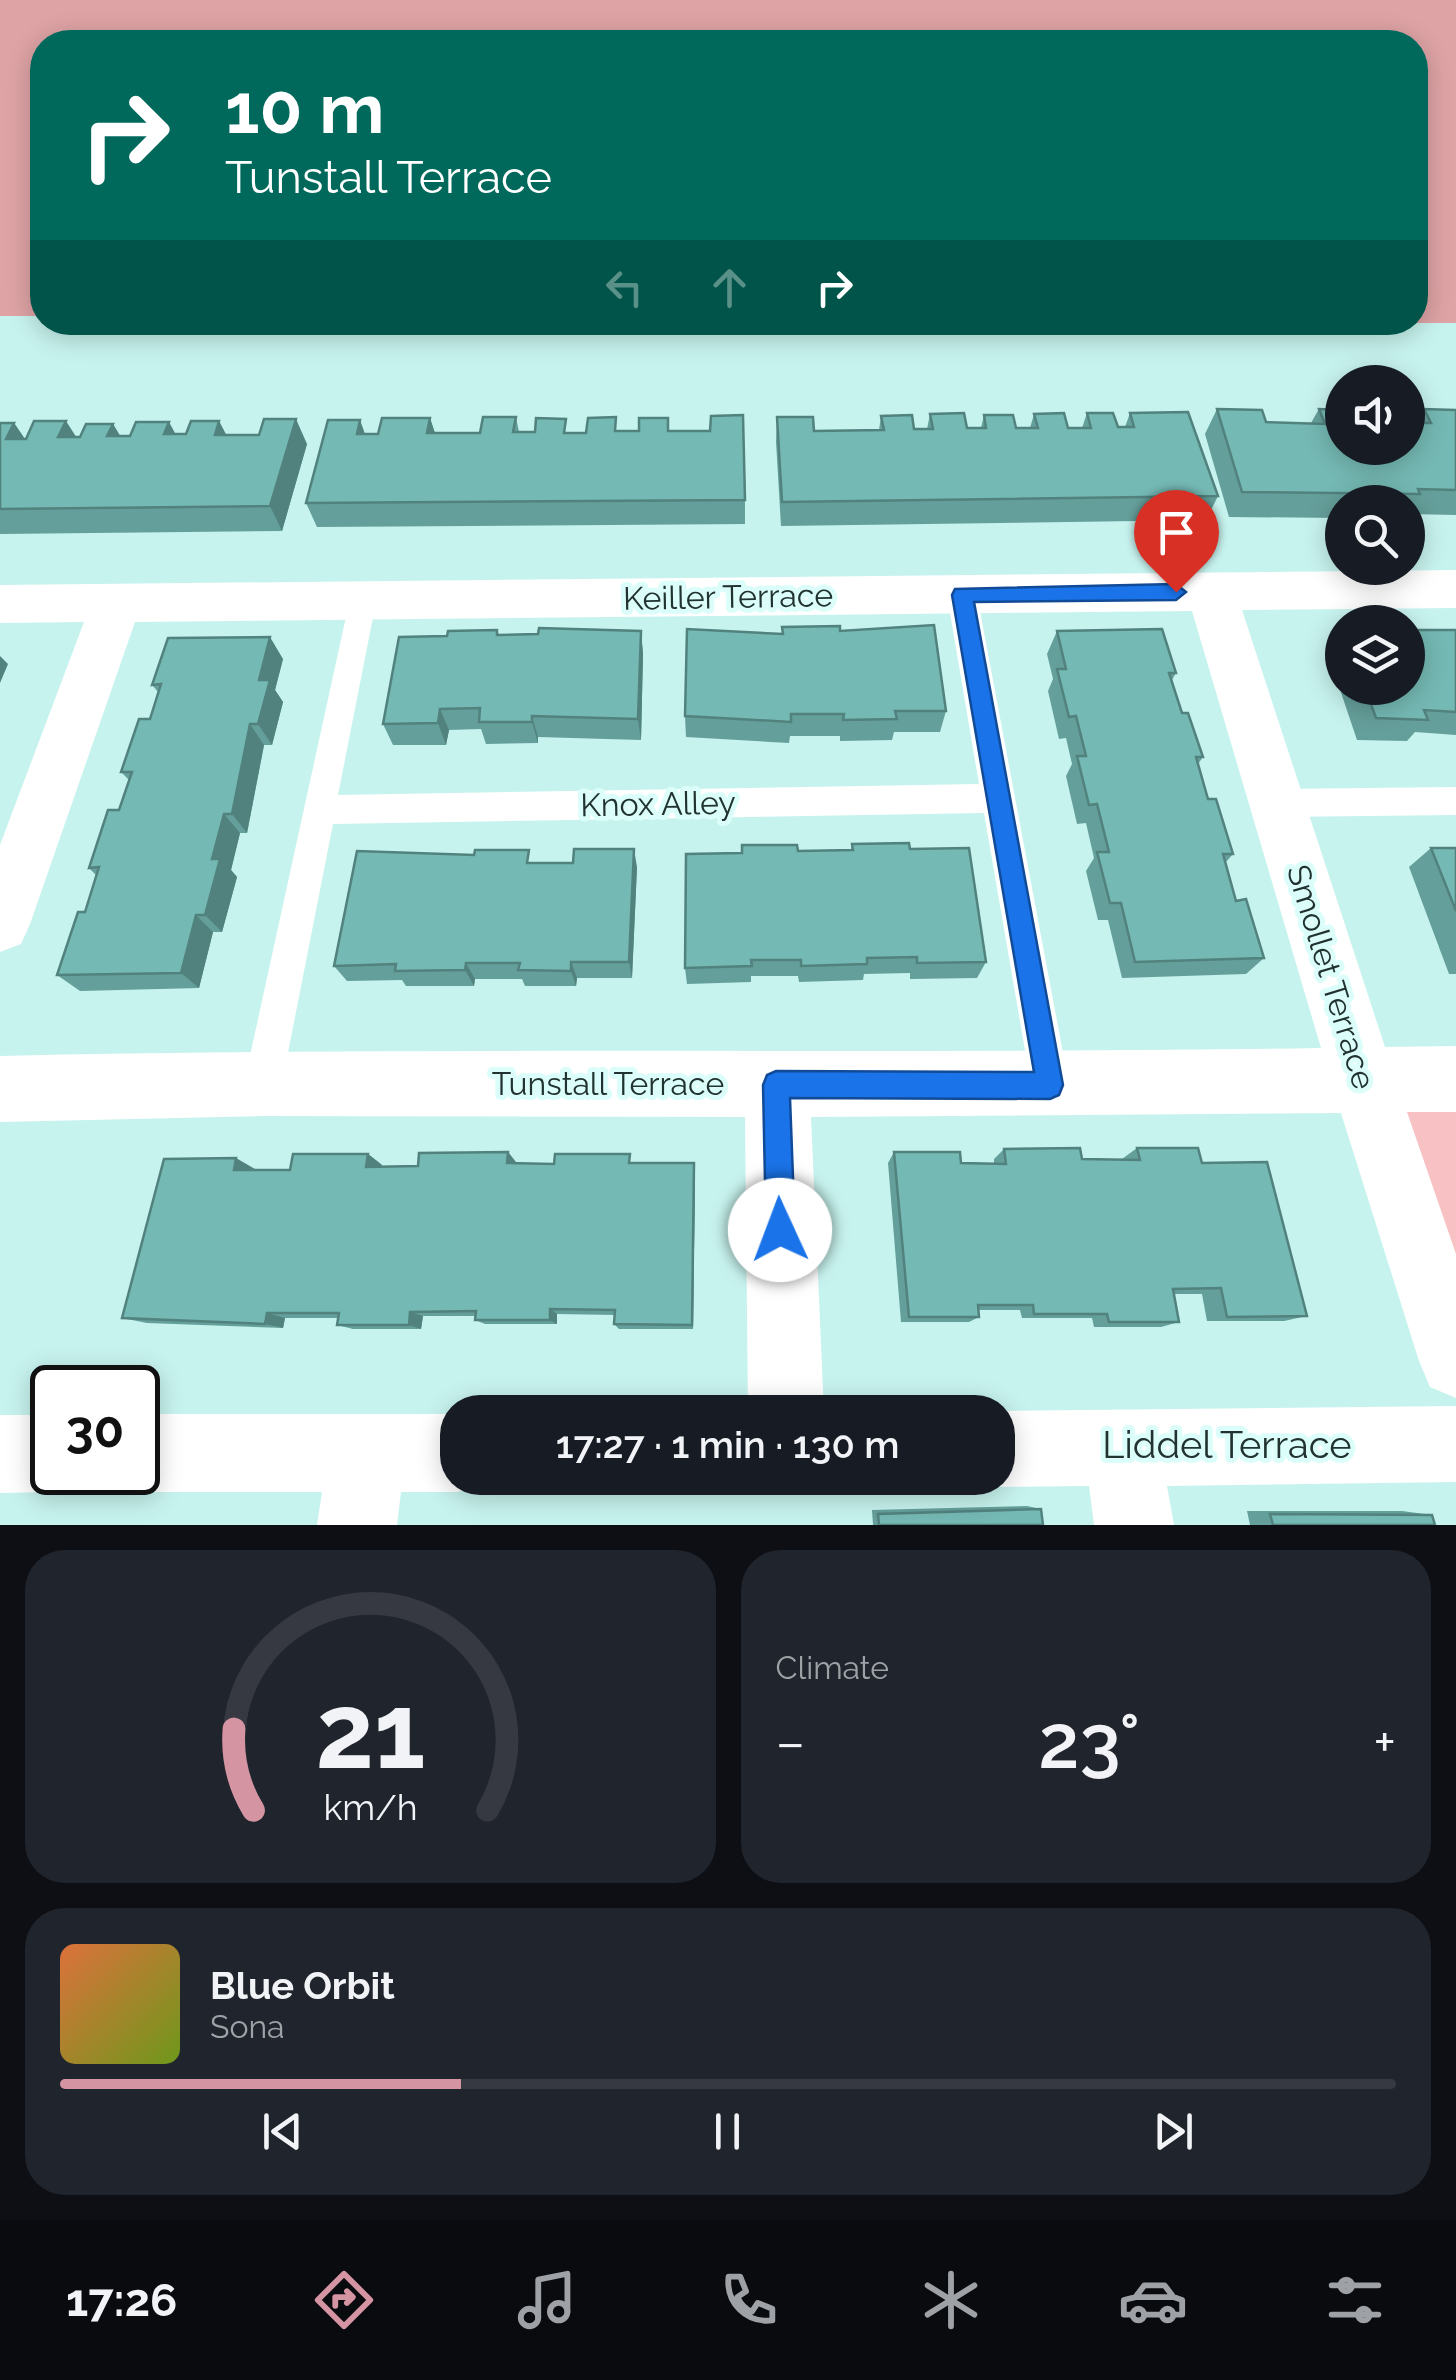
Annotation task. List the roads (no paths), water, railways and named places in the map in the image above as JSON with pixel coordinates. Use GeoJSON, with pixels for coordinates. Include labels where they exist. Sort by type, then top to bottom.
{"type":"FeatureCollection","features":[{"type":"Feature","properties":{"kind":"street","name":"Keiller Terrace"},"geometry":{"type":"LineString","coordinates":[[0,604],[1456,589]]}},
{"type":"Feature","properties":{"kind":"street","name":"Smollet Terrace"},"geometry":{"type":"LineString","coordinates":[[1211,592],[1363,1080],[1456,1360]]}},
{"type":"Feature","properties":{"kind":"street"},"geometry":{"type":"LineString","coordinates":[[0,924],[116,604]]}},
{"type":"Feature","properties":{"kind":"street","name":"Tunstall Terrace"},"geometry":{"type":"LineString","coordinates":[[0,1089],[263,1083],[1050,1085],[1456,1079]]}},
{"type":"Feature","properties":{"kind":"street"},"geometry":{"type":"LineString","coordinates":[[776,1085],[785,1395]]}},
{"type":"Feature","properties":{"kind":"street","name":"Liddel Terrace"},"geometry":{"type":"LineString","coordinates":[[1015,1448],[1456,1444]]}},
{"type":"Feature","properties":{"kind":"street"},"geometry":{"type":"LineString","coordinates":[[1121,1445],[1134,1525]]}},
{"type":"Feature","properties":{"kind":"street"},"geometry":{"type":"LineString","coordinates":[[0,1454],[30,1453]]}},
{"type":"Feature","properties":{"kind":"street"},"geometry":{"type":"LineString","coordinates":[[160,1456],[362,1488],[440,1460]]}},
{"type":"Feature","properties":{"kind":"lane"},"geometry":{"type":"LineString","coordinates":[[962,595],[1050,1085]]}},
{"type":"Feature","properties":{"kind":"lane"},"geometry":{"type":"LineString","coordinates":[[263,1083],[362,602]]}},
{"type":"Feature","properties":{"kind":"lane","name":"Knox Alley"},"geometry":{"type":"LineString","coordinates":[[319,810],[998,798]]}},
{"type":"Feature","properties":{"kind":"lane"},"geometry":{"type":"LineString","coordinates":[[1276,803],[1456,801]]}}]}
